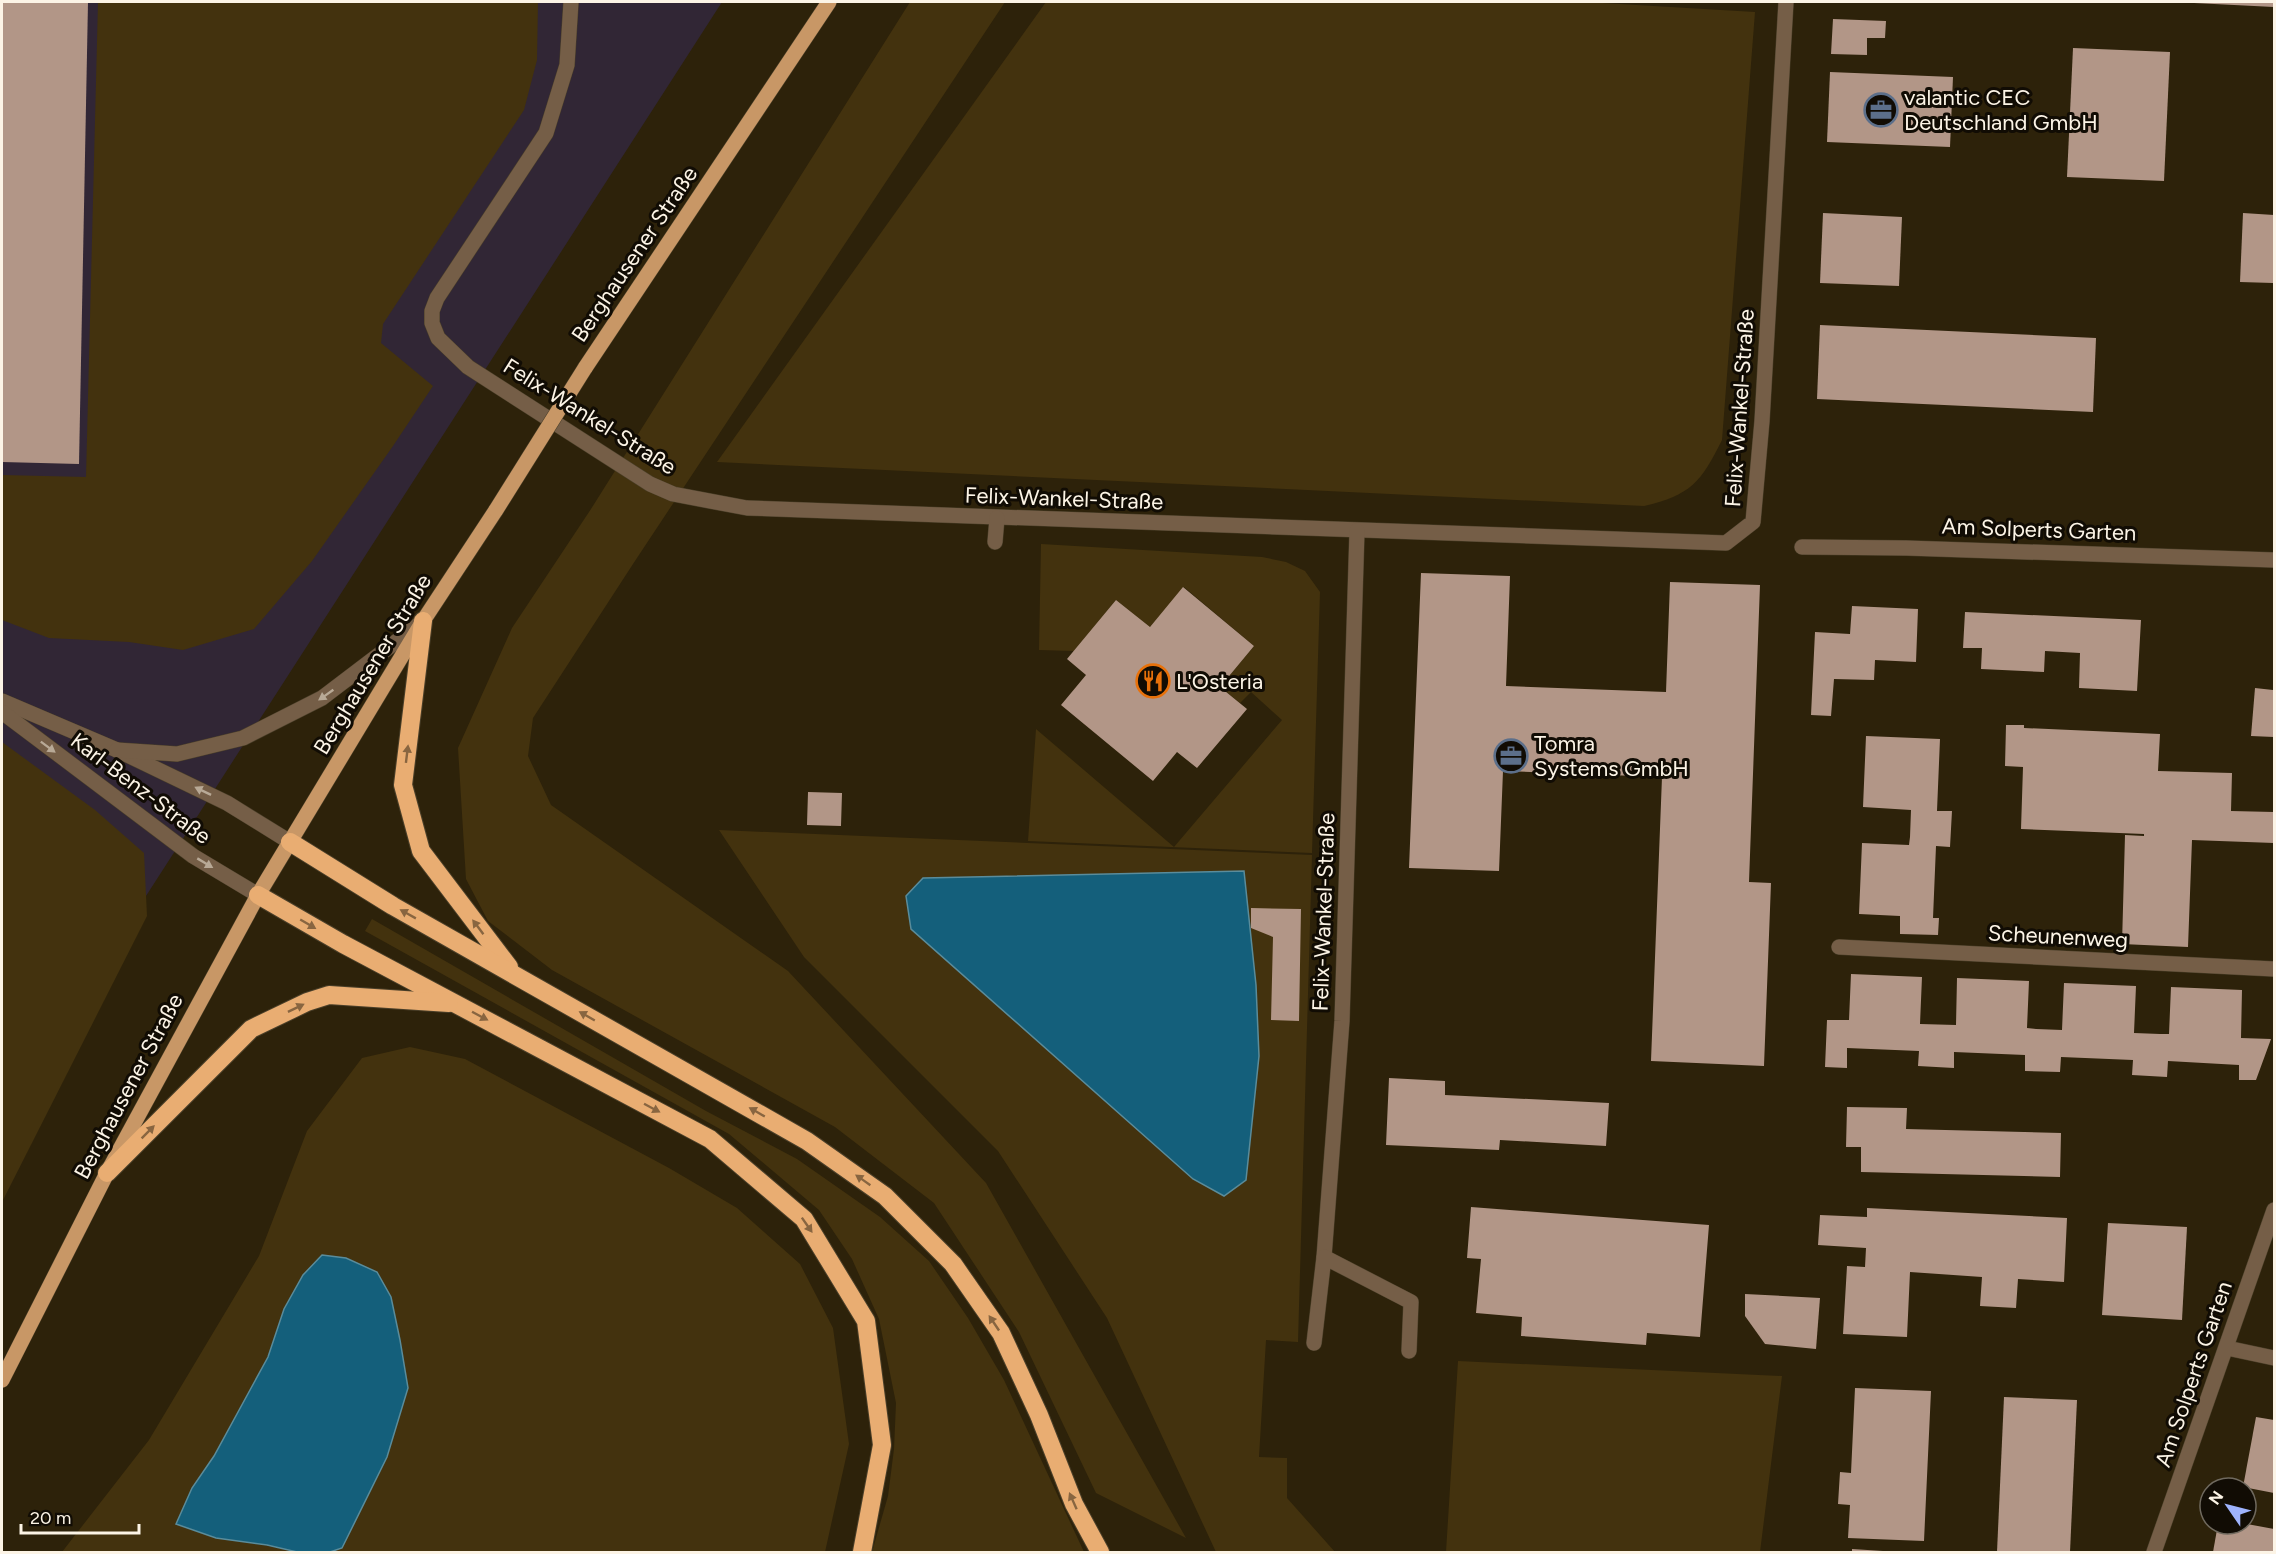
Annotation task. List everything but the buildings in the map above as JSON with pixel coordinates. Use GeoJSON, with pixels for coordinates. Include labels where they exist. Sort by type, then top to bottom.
{"type":"FeatureCollection","features":[{"type":"Feature","properties":{"kind":"highway"},"geometry":{"type":"LineString","coordinates":[[423,621],[403,785],[421,851],[513,974]]}},
{"type":"Feature","properties":{"kind":"highway"},"geometry":{"type":"LineString","coordinates":[[290,842],[393,906],[807,1141],[885,1196],[953,1264],[1001,1333],[1039,1415],[1074,1504],[1100,1552]]}},
{"type":"Feature","properties":{"kind":"highway"},"geometry":{"type":"LineString","coordinates":[[258,895],[343,944],[710,1139],[804,1219],[866,1320],[882,1445],[862,1552]]}},
{"type":"Feature","properties":{"kind":"highway"},"geometry":{"type":"LineString","coordinates":[[107,1173],[252,1029],[307,1002],[329,995],[457,1003]]}},
{"type":"Feature","properties":{"kind":"main road","name":"Berghausener Straße"},"geometry":{"type":"LineString","coordinates":[[2,1380],[107,1173],[258,895],[423,621],[585,368],[829,2]]}},
{"type":"Feature","properties":{"kind":"street","name":"Felix-Wankel-Straße"},"geometry":{"type":"LineString","coordinates":[[571,2],[567,65],[546,133],[437,298],[432,311],[432,323],[438,338],[468,367],[650,484],[673,494],[747,508],[1726,543],[1753,522],[1762,421],[1786,2]]}},
{"type":"Feature","properties":{"kind":"street"},"geometry":{"type":"LineString","coordinates":[[995,542],[997,518]]}},
{"type":"Feature","properties":{"kind":"street","name":"Felix-Wankel-Straße"},"geometry":{"type":"LineString","coordinates":[[1314,1343],[1324,1257],[1342,1021],[1357,531]]}},
{"type":"Feature","properties":{"kind":"street","name":"Am Solperts Garten"},"geometry":{"type":"LineString","coordinates":[[1802,547],[1918,548],[2274,560]]}},
{"type":"Feature","properties":{"kind":"street","name":"Karl-Benz-Straße"},"geometry":{"type":"LineString","coordinates":[[117,750],[177,753],[243,738],[322,698],[423,621]]}},
{"type":"Feature","properties":{"kind":"street","name":"Karl-Benz-Straße"},"geometry":{"type":"LineString","coordinates":[[2,701],[117,750],[227,803],[290,842]]}},
{"type":"Feature","properties":{"kind":"street","name":"Karl-Benz-Straße"},"geometry":{"type":"LineString","coordinates":[[2,712],[193,856],[258,895]]}},
{"type":"Feature","properties":{"kind":"street","name":"Scheunenweg"},"geometry":{"type":"LineString","coordinates":[[1839,947],[2274,969]]}},
{"type":"Feature","properties":{"kind":"street","name":"Am Solperts Garten"},"geometry":{"type":"LineString","coordinates":[[2154,1552],[2274,1210]]}},
{"type":"Feature","properties":{"kind":"street"},"geometry":{"type":"LineString","coordinates":[[1324,1257],[1411,1302],[1409,1351]]}},
{"type":"Feature","properties":{"kind":"street"},"geometry":{"type":"LineString","coordinates":[[2227,1348],[2274,1358]]}},
{"type":"Feature","properties":{"kind":"shaded area"},"geometry":{"type":"Polygon","coordinates":[[[2,2],[722,2],[21,1090],[2,1131],[2,2]]]}},
{"type":"Feature","properties":{"kind":"shaded area"},"geometry":{"type":"Polygon","coordinates":[[[98,2],[538,2],[537,60],[524,110],[383,324],[381,343],[433,386],[312,561],[254,629],[183,650],[129,642],[49,638],[2,620],[2,475],[86,477],[98,2]]]}},
{"type":"Feature","properties":{"kind":"shaded area"},"geometry":{"type":"Polygon","coordinates":[[[910,2],[1005,2],[533,718],[528,756],[551,805],[788,971],[986,1183],[1186,1538],[1096,1493],[1019,1332],[934,1203],[835,1127],[552,970],[488,921],[466,879],[458,748],[512,628],[591,509],[910,2]]]}},
{"type":"Feature","properties":{"kind":"shaded area"},"geometry":{"type":"Polygon","coordinates":[[[1046,2],[1586,2],[1755,12],[1722,440],[1708,466],[1693,485],[1684,491],[1660,502],[1644,506],[717,462],[1046,2]]]}},
{"type":"Feature","properties":{"kind":"shaded area"},"geometry":{"type":"Polygon","coordinates":[[[1041,544],[1262,557],[1286,562],[1305,571],[1320,592],[1312,853],[1028,841],[1036,729],[1174,847],[1282,720],[1251,692],[1240,703],[1220,687],[1254,646],[1184,587],[1150,627],[1116,600],[1074,651],[1039,650],[1041,544]]]}},
{"type":"Feature","properties":{"kind":"shaded area"},"geometry":{"type":"Polygon","coordinates":[[[2,742],[95,810],[144,853],[147,916],[2,1202],[2,742]]]}},
{"type":"Feature","properties":{"kind":"shaded area"},"geometry":{"type":"Polygon","coordinates":[[[719,830],[1312,855],[1298,1342],[1266,1340],[1259,1457],[1287,1458],[1287,1498],[1335,1552],[1216,1552],[1107,1318],[998,1151],[804,957],[719,830]]]}},
{"type":"Feature","properties":{"kind":"shaded area"},"geometry":{"type":"Polygon","coordinates":[[[372,919],[706,1111],[797,1159],[880,1217],[929,1261],[968,1318],[1004,1380],[1084,1552],[872,1552],[888,1496],[894,1449],[896,1403],[879,1319],[852,1259],[819,1210],[729,1134],[365,931],[372,919]]]}},
{"type":"Feature","properties":{"kind":"shaded area"},"geometry":{"type":"Polygon","coordinates":[[[410,1047],[465,1059],[669,1168],[737,1208],[800,1264],[833,1328],[849,1444],[825,1552],[330,1552],[342,1547],[400,1340],[391,1297],[377,1273],[284,1309],[268,1357],[214,1456],[192,1488],[176,1524],[221,1538],[297,1552],[62,1552],[149,1440],[259,1256],[307,1131],[362,1058],[410,1047]]]}},
{"type":"Feature","properties":{"kind":"shaded area"},"geometry":{"type":"Polygon","coordinates":[[[1458,1361],[1782,1376],[1760,1552],[1446,1552],[1458,1361]]]}},
{"type":"Feature","properties":{"kind":"water"},"geometry":{"type":"Polygon","coordinates":[[[1244,871],[1256,985],[1259,1056],[1246,1180],[1224,1196],[1193,1179],[911,929],[906,896],[923,878],[1244,871]]]}},
{"type":"Feature","properties":{"kind":"water"},"geometry":{"type":"Polygon","coordinates":[[[322,1255],[346,1258],[377,1272],[391,1297],[408,1388],[387,1457],[342,1548],[330,1552],[297,1552],[216,1538],[176,1524],[192,1488],[214,1456],[268,1357],[284,1309],[303,1275],[322,1255]]]}},
{"type":"Feature","properties":{"kind":"place","name":"valantic CEC Deutschland GmbH"},"geometry":{"type":"Point","coordinates":[1881,110]}},
{"type":"Feature","properties":{"kind":"place","name":"L'Osteria"},"geometry":{"type":"Point","coordinates":[1153,681]}},
{"type":"Feature","properties":{"kind":"place","name":"Tomra Systems GmbH"},"geometry":{"type":"Point","coordinates":[1511,756]}}]}
